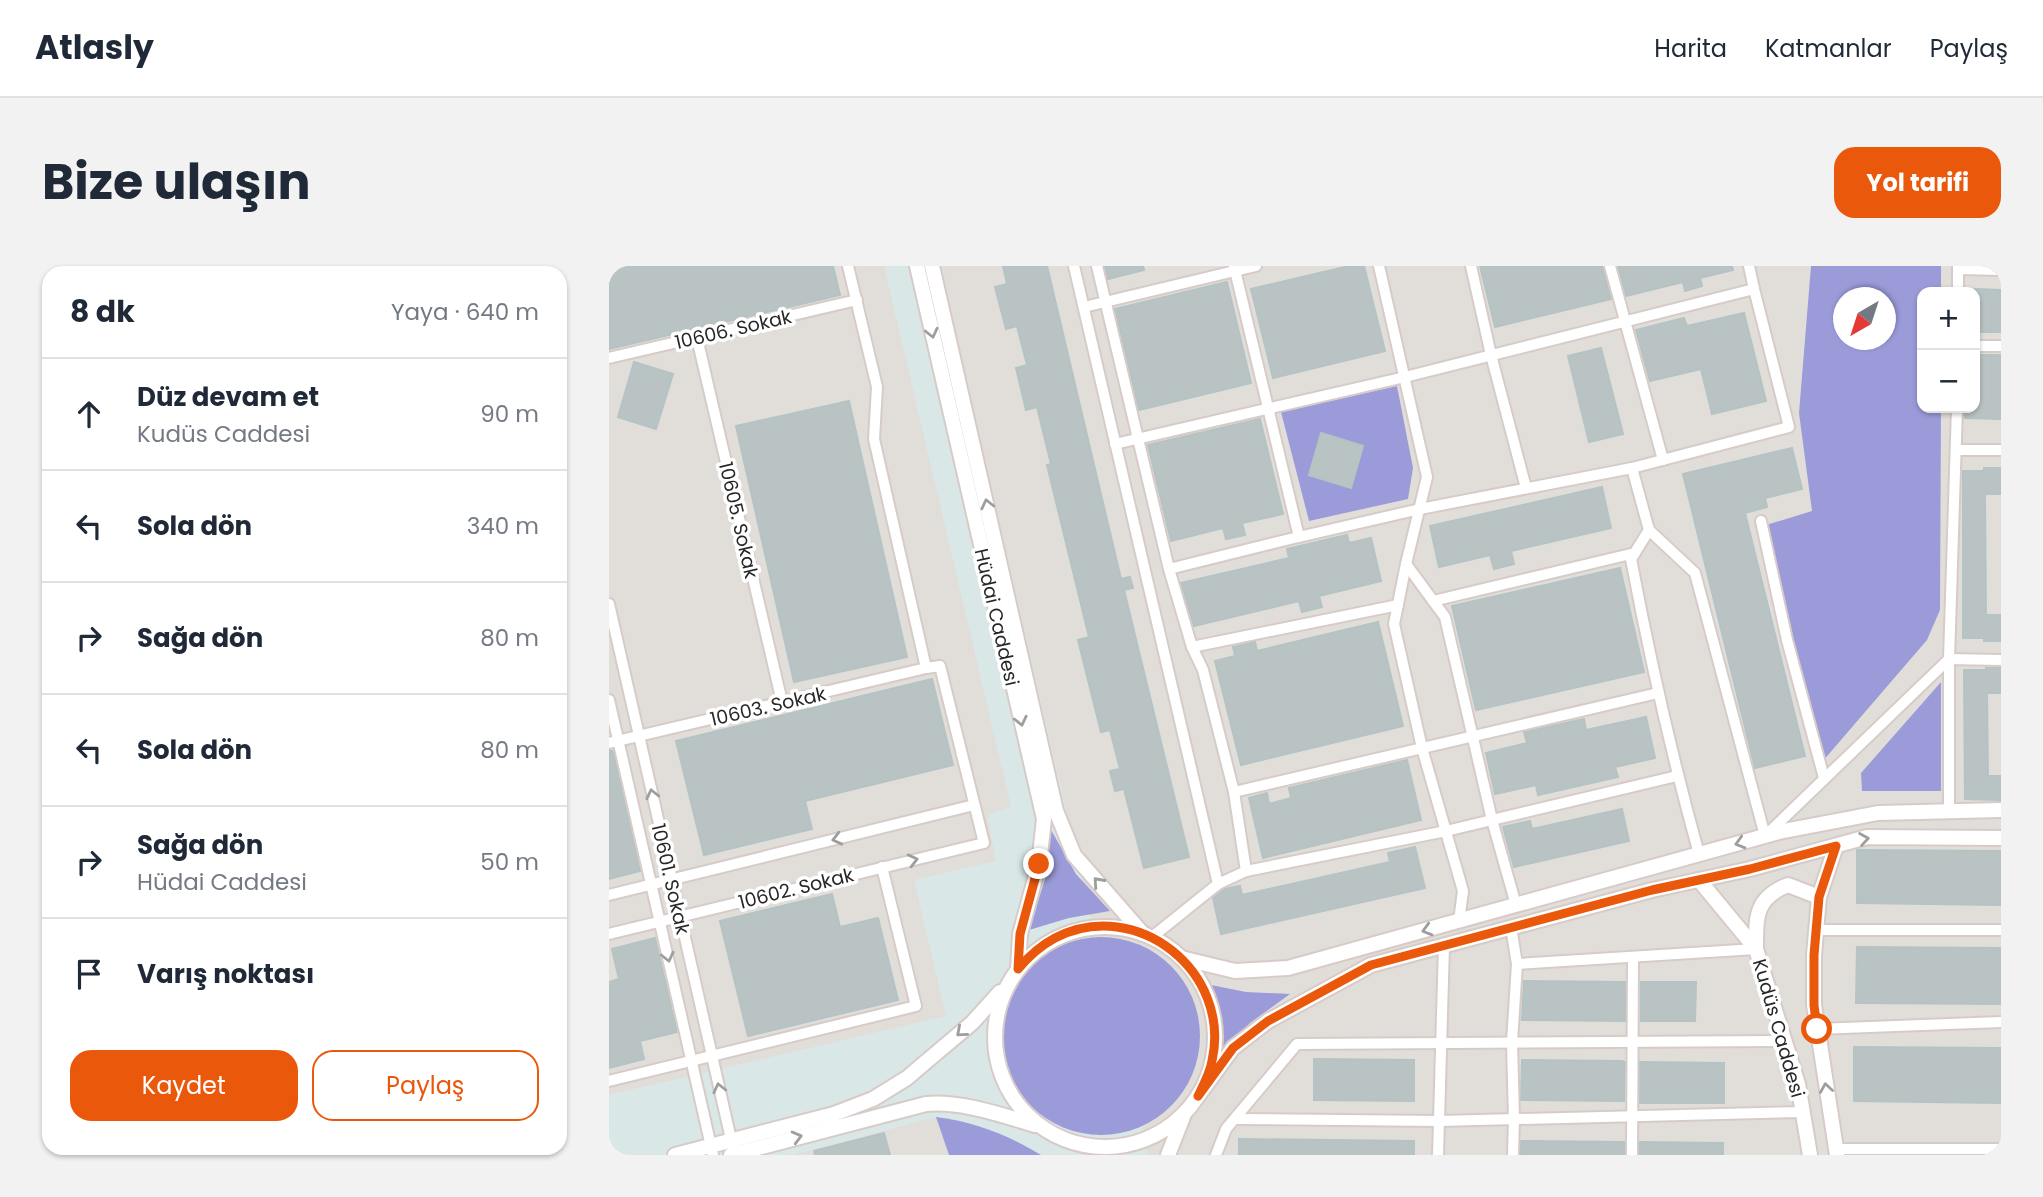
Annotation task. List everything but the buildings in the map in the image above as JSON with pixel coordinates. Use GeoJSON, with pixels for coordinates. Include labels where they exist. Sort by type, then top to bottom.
{"type":"FeatureCollection","features":[{"type":"Feature","properties":{"kind":"street"},"geometry":{"type":"LineString","coordinates":[[848,266],[877,387],[874,439],[926,668],[940,666],[974,804]]}},
{"type":"Feature","properties":{"kind":"street","name":"Hüdai Caddesi"},"geometry":{"type":"LineString","coordinates":[[917,266],[1044,819],[1039,864],[1020,934],[1018,969]]}},
{"type":"Feature","properties":{"kind":"street","name":"Hüdai Caddesi"},"geometry":{"type":"LineString","coordinates":[[932,266],[1056,811],[1074,855],[1148,936]]}},
{"type":"Feature","properties":{"kind":"street"},"geometry":{"type":"LineString","coordinates":[[1074,266],[1218,884]]}},
{"type":"Feature","properties":{"kind":"street"},"geometry":{"type":"LineString","coordinates":[[1097,266],[1170,569],[1192,647],[1203,670],[1234,792],[1246,872]]}},
{"type":"Feature","properties":{"kind":"street"},"geometry":{"type":"LineString","coordinates":[[1084,307],[1256,266]]}},
{"type":"Feature","properties":{"kind":"street"},"geometry":{"type":"LineString","coordinates":[[1379,266],[1427,477],[1394,624],[1422,748],[1463,891],[1459,921]]}},
{"type":"Feature","properties":{"kind":"street"},"geometry":{"type":"LineString","coordinates":[[1471,266],[1526,488]]}},
{"type":"Feature","properties":{"kind":"street"},"geometry":{"type":"LineString","coordinates":[[1609,266],[1663,460]]}},
{"type":"Feature","properties":{"kind":"street"},"geometry":{"type":"LineString","coordinates":[[1170,569],[1420,509],[1632,468],[1789,427],[1749,266]]}},
{"type":"Feature","properties":{"kind":"street"},"geometry":{"type":"LineString","coordinates":[[1958,287],[1958,268],[2001,270]]}},
{"type":"Feature","properties":{"kind":"street"},"geometry":{"type":"LineString","coordinates":[[1235,269],[1299,537]]}},
{"type":"Feature","properties":{"kind":"street"},"geometry":{"type":"LineString","coordinates":[[1115,444],[1405,377],[1753,289]]}},
{"type":"Feature","properties":{"kind":"street","name":"10606. Sokak"},"geometry":{"type":"LineString","coordinates":[[609,358],[857,300]]}},
{"type":"Feature","properties":{"kind":"street","name":"10605. Sokak"},"geometry":{"type":"LineString","coordinates":[[697,338],[782,702]]}},
{"type":"Feature","properties":{"kind":"street"},"geometry":{"type":"LineString","coordinates":[[1980,346],[2001,346]]}},
{"type":"Feature","properties":{"kind":"street"},"geometry":{"type":"LineString","coordinates":[[1949,811],[1949,659],[1957,413]]}},
{"type":"Feature","properties":{"kind":"street"},"geometry":{"type":"LineString","coordinates":[[1957,450],[2001,450]]}},
{"type":"Feature","properties":{"kind":"street"},"geometry":{"type":"LineString","coordinates":[[1632,468],[1649,530],[1695,573],[1765,836]]}},
{"type":"Feature","properties":{"kind":"street"},"geometry":{"type":"LineString","coordinates":[[1761,521],[1787,639],[1824,778]]}},
{"type":"Feature","properties":{"kind":"street"},"geometry":{"type":"LineString","coordinates":[[1649,530],[1632,559],[1677,776],[1699,854]]}},
{"type":"Feature","properties":{"kind":"street"},"geometry":{"type":"LineString","coordinates":[[1433,601],[1635,553]]}},
{"type":"Feature","properties":{"kind":"street"},"geometry":{"type":"LineString","coordinates":[[1406,564],[1445,617],[1492,820],[1516,905]]}},
{"type":"Feature","properties":{"kind":"street","name":"10601. Sokak"},"geometry":{"type":"LineString","coordinates":[[609,604],[732,1150]]}},
{"type":"Feature","properties":{"kind":"street"},"geometry":{"type":"LineString","coordinates":[[1192,647],[1398,605]]}},
{"type":"Feature","properties":{"kind":"street"},"geometry":{"type":"LineString","coordinates":[[1765,836],[1949,659],[2001,660]]}},
{"type":"Feature","properties":{"kind":"street","name":"10603. Sokak"},"geometry":{"type":"LineString","coordinates":[[614,742],[926,668]]}},
{"type":"Feature","properties":{"kind":"street"},"geometry":{"type":"LineString","coordinates":[[1234,792],[1658,692]]}},
{"type":"Feature","properties":{"kind":"street","name":"10601. Sokak"},"geometry":{"type":"LineString","coordinates":[[609,699],[614,742],[660,922],[712,1150]]}},
{"type":"Feature","properties":{"kind":"street"},"geometry":{"type":"LineString","coordinates":[[1148,936],[1218,884],[1246,872],[1446,831],[1677,776]]}},
{"type":"Feature","properties":{"kind":"street","name":"10602. Sokak"},"geometry":{"type":"LineString","coordinates":[[609,895],[974,804],[984,843],[609,934]]}},
{"type":"Feature","properties":{"kind":"street"},"geometry":{"type":"LineString","coordinates":[[1181,958],[1235,971],[1288,968],[1765,836],[1878,813],[2001,810]]}},
{"type":"Feature","properties":{"kind":"street"},"geometry":{"type":"LineString","coordinates":[[675,1155],[732,1150],[926,1104],[976,1109],[1091,1146],[1120,1146],[1148,1138],[1184,1113],[1233,1048],[1268,1021],[1371,965],[1867,837],[2001,838]]}},
{"type":"Feature","properties":{"kind":"street","name":"Kudüs Caddesi"},"geometry":{"type":"LineString","coordinates":[[1836,846],[1819,897],[1814,1005],[1836,1152]]}},
{"type":"Feature","properties":{"kind":"street"},"geometry":{"type":"LineString","coordinates":[[609,1081],[916,1006],[882,867]]}},
{"type":"Feature","properties":{"kind":"street","name":"Kudüs Caddesi"},"geometry":{"type":"LineString","coordinates":[[1699,880],[1756,949],[1798,1084],[1810,1155]]}},
{"type":"Feature","properties":{"kind":"street"},"geometry":{"type":"LineString","coordinates":[[1517,964],[1756,949],[1756,917],[1766,899],[1775,890],[1788,885],[1819,897]]}},
{"type":"Feature","properties":{"kind":"street"},"geometry":{"type":"LineString","coordinates":[[732,1150],[873,1099],[907,1078],[972,1023],[1018,969],[1042,946],[1072,932],[1104,926],[1148,936],[1167,946],[1194,972],[1203,988],[1210,1005],[1215,1042],[1207,1079],[1198,1096]]}},
{"type":"Feature","properties":{"kind":"street"},"geometry":{"type":"LineString","coordinates":[[1511,927],[1517,964],[1512,1042],[1513,1155]]}},
{"type":"Feature","properties":{"kind":"street"},"geometry":{"type":"LineString","coordinates":[[1816,930],[2001,930]]}},
{"type":"Feature","properties":{"kind":"street"},"geometry":{"type":"LineString","coordinates":[[1438,1155],[1444,945]]}},
{"type":"Feature","properties":{"kind":"street"},"geometry":{"type":"LineString","coordinates":[[1633,957],[1633,1155]]}},
{"type":"Feature","properties":{"kind":"street"},"geometry":{"type":"LineString","coordinates":[[1008,983],[996,1017],[995,1035],[998,1061],[1007,1087],[1028,1115],[1072,1155]]}},
{"type":"Feature","properties":{"kind":"street"},"geometry":{"type":"LineString","coordinates":[[1817,1029],[2001,1023]]}},
{"type":"Feature","properties":{"kind":"street"},"geometry":{"type":"LineString","coordinates":[[1216,1155],[1226,1129],[1297,1044],[1785,1041]]}},
{"type":"Feature","properties":{"kind":"street"},"geometry":{"type":"LineString","coordinates":[[1235,1119],[1439,1121],[1803,1112]]}},
{"type":"Feature","properties":{"kind":"street"},"geometry":{"type":"LineString","coordinates":[[1168,1155],[1184,1113]]}},
{"type":"Feature","properties":{"kind":"street"},"geometry":{"type":"LineString","coordinates":[[1836,1152],[2001,1149]]}},
{"type":"Feature","properties":{"kind":"shaded area"},"geometry":{"type":"Polygon","coordinates":[[[609,266],[884,266],[1011,807],[987,814],[996,861],[914,880],[946,1016],[609,1095],[609,266]]]}},
{"type":"Feature","properties":{"kind":"shaded area"},"geometry":{"type":"Polygon","coordinates":[[[940,266],[2001,266],[2001,1155],[1148,1155],[940,266]]]}},
{"type":"Feature","properties":{"kind":"shaded area"},"geometry":{"type":"Polygon","coordinates":[[[1811,266],[1941,266],[1941,287],[1917,287],[1917,413],[1941,413],[1940,610],[1927,640],[1822,762],[1763,526],[1812,511],[1799,413],[1811,266]]]}},
{"type":"Feature","properties":{"kind":"shaded area"},"geometry":{"type":"Polygon","coordinates":[[[1397,386],[1413,468],[1408,499],[1309,521],[1281,412],[1397,386]]]}},
{"type":"Feature","properties":{"kind":"shaded area"},"geometry":{"type":"Polygon","coordinates":[[[1941,682],[1941,791],[1862,791],[1861,773],[1941,682]]]}},
{"type":"Feature","properties":{"kind":"shaded area"},"geometry":{"type":"Polygon","coordinates":[[[1050,828],[1076,874],[1110,911],[1069,918],[1029,930],[1045,879],[1050,828]]]}},
{"type":"Feature","properties":{"kind":"shaded area"},"geometry":{"type":"Polygon","coordinates":[[[1101,937],[1139,945],[1171,966],[1192,998],[1200,1036],[1192,1074],[1171,1106],[1139,1127],[1101,1135],[1063,1127],[1031,1106],[1010,1074],[1002,1036],[1010,998],[1031,966],[1063,945],[1101,937]]]}},
{"type":"Feature","properties":{"kind":"shaded area"},"geometry":{"type":"Polygon","coordinates":[[[1206,984],[1246,992],[1290,994],[1250,1023],[1217,1057],[1217,1021],[1206,984]]]}},
{"type":"Feature","properties":{"kind":"shaded area"},"geometry":{"type":"Polygon","coordinates":[[[936,1117],[949,1155],[792,1155],[936,1117]]]}},
{"type":"Feature","properties":{"kind":"shaded area"},"geometry":{"type":"Polygon","coordinates":[[[936,1117],[991,1130],[1041,1155],[949,1155],[936,1117]]]}},
{"type":"Feature","properties":{"kind":"route"},"geometry":{"type":"LineString","coordinates":[[1039,864],[1020,934],[1018,969],[1029,956],[1056,937],[1088,928],[1121,928],[1153,937],[1167,946],[1194,972],[1210,1005],[1214,1024],[1212,1061],[1198,1096],[1233,1048],[1268,1021],[1371,965],[1652,890],[1750,869],[1836,846],[1819,897],[1814,955],[1817,1029]]}}]}
